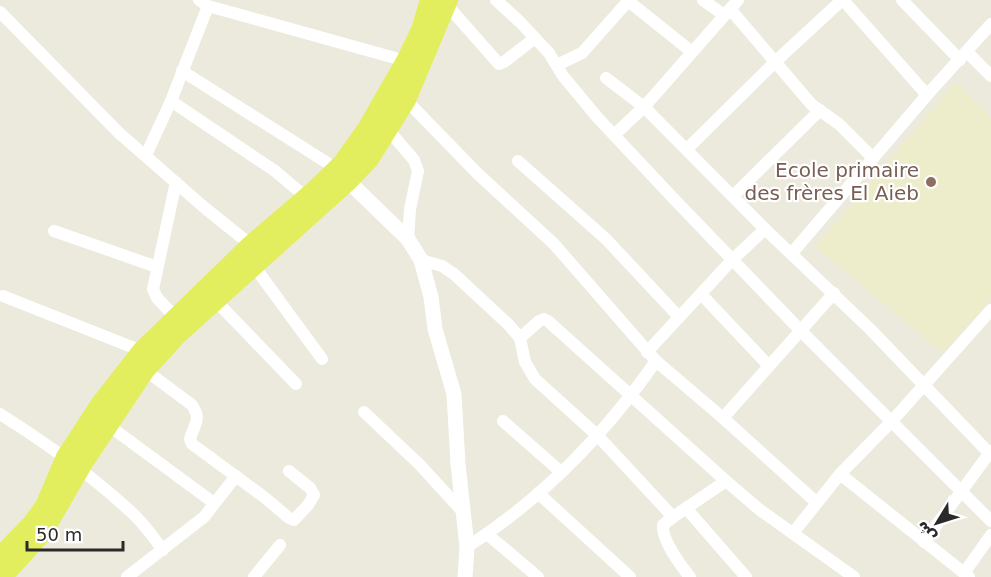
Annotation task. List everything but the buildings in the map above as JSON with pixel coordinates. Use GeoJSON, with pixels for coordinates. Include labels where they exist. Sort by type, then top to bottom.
{"type":"FeatureCollection","features":[{"type":"Feature","properties":{"kind":"main road"},"geometry":{"type":"LineString","coordinates":[[382,122],[421,30],[442,2]]}},
{"type":"Feature","properties":{"kind":"main road"},"geometry":{"type":"LineString","coordinates":[[0,557],[32,524],[73,463],[108,424],[143,361],[178,334],[254,266],[343,175],[382,122],[406,100],[442,2]]}},
{"type":"Feature","properties":{"kind":"main road"},"geometry":{"type":"LineString","coordinates":[[2,577],[43,532],[100,405],[143,361],[176,318],[251,245],[307,198],[343,175]]}},
{"type":"Feature","properties":{"kind":"street"},"geometry":{"type":"LineString","coordinates":[[496,0],[535,38],[563,76],[614,135],[732,260],[991,521]]}},
{"type":"Feature","properties":{"kind":"street"},"geometry":{"type":"LineString","coordinates":[[557,65],[582,53],[628,0],[692,52]]}},
{"type":"Feature","properties":{"kind":"street"},"geometry":{"type":"LineString","coordinates":[[703,0],[730,8],[812,105],[839,123],[873,158]]}},
{"type":"Feature","properties":{"kind":"street"},"geometry":{"type":"LineString","coordinates":[[687,149],[842,0],[927,95]]}},
{"type":"Feature","properties":{"kind":"street"},"geometry":{"type":"LineString","coordinates":[[902,0],[963,56],[991,76]]}},
{"type":"Feature","properties":{"kind":"street"},"geometry":{"type":"LineString","coordinates":[[442,2],[499,64],[535,38]]}},
{"type":"Feature","properties":{"kind":"street"},"geometry":{"type":"LineString","coordinates":[[146,155],[171,101],[204,3],[406,61]]}},
{"type":"Feature","properties":{"kind":"street"},"geometry":{"type":"LineString","coordinates":[[614,135],[644,107],[730,8]]}},
{"type":"Feature","properties":{"kind":"street"},"geometry":{"type":"LineString","coordinates":[[0,12],[119,133],[251,245]]}},
{"type":"Feature","properties":{"kind":"street"},"geometry":{"type":"LineString","coordinates":[[792,252],[991,24]]}},
{"type":"Feature","properties":{"kind":"street"},"geometry":{"type":"LineString","coordinates":[[182,71],[343,175],[408,239],[421,260],[431,297],[435,329],[454,394],[467,547],[465,577]]}},
{"type":"Feature","properties":{"kind":"street"},"geometry":{"type":"LineString","coordinates":[[606,78],[644,107],[765,229],[834,293],[990,453],[924,542]]}},
{"type":"Feature","properties":{"kind":"street"},"geometry":{"type":"LineString","coordinates":[[406,100],[478,174],[554,244],[656,362],[723,417],[816,502]]}},
{"type":"Feature","properties":{"kind":"street"},"geometry":{"type":"LineString","coordinates":[[171,101],[275,171],[307,198]]}},
{"type":"Feature","properties":{"kind":"street"},"geometry":{"type":"LineString","coordinates":[[733,196],[820,110]]}},
{"type":"Feature","properties":{"kind":"street"},"geometry":{"type":"LineString","coordinates":[[382,122],[414,160],[418,171],[410,209],[408,239]]}},
{"type":"Feature","properties":{"kind":"street"},"geometry":{"type":"LineString","coordinates":[[518,161],[606,239],[679,317]]}},
{"type":"Feature","properties":{"kind":"street"},"geometry":{"type":"LineString","coordinates":[[176,182],[153,289],[154,294],[176,318]]}},
{"type":"Feature","properties":{"kind":"street"},"geometry":{"type":"LineString","coordinates":[[647,352],[732,260],[765,229]]}},
{"type":"Feature","properties":{"kind":"street"},"geometry":{"type":"LineString","coordinates":[[54,231],[158,267]]}},
{"type":"Feature","properties":{"kind":"street"},"geometry":{"type":"LineString","coordinates":[[421,260],[442,266],[454,274],[508,324],[520,338],[525,362],[535,379],[598,436],[673,517]]}},
{"type":"Feature","properties":{"kind":"street"},"geometry":{"type":"LineString","coordinates":[[254,266],[322,359]]}},
{"type":"Feature","properties":{"kind":"street"},"geometry":{"type":"LineString","coordinates":[[723,417],[834,293]]}},
{"type":"Feature","properties":{"kind":"street"},"geometry":{"type":"LineString","coordinates":[[701,294],[768,365]]}},
{"type":"Feature","properties":{"kind":"street"},"geometry":{"type":"LineString","coordinates":[[3,296],[143,361],[192,405],[198,415],[191,442],[294,520],[303,512],[314,495],[290,471]]}},
{"type":"Feature","properties":{"kind":"street"},"geometry":{"type":"LineString","coordinates":[[216,300],[296,384]]}},
{"type":"Feature","properties":{"kind":"street"},"geometry":{"type":"LineString","coordinates":[[793,533],[840,474],[892,421],[991,310]]}},
{"type":"Feature","properties":{"kind":"street"},"geometry":{"type":"LineString","coordinates":[[520,338],[539,321],[544,319],[548,321],[726,481],[854,577]]}},
{"type":"Feature","properties":{"kind":"street"},"geometry":{"type":"LineString","coordinates":[[467,547],[538,493],[598,436],[632,396],[656,362]]}},
{"type":"Feature","properties":{"kind":"street"},"geometry":{"type":"LineString","coordinates":[[364,412],[420,465],[463,512]]}},
{"type":"Feature","properties":{"kind":"street"},"geometry":{"type":"LineString","coordinates":[[0,414],[73,463],[132,513],[163,550]]}},
{"type":"Feature","properties":{"kind":"street"},"geometry":{"type":"LineString","coordinates":[[503,421],[561,472]]}},
{"type":"Feature","properties":{"kind":"street"},"geometry":{"type":"LineString","coordinates":[[108,424],[214,503]]}},
{"type":"Feature","properties":{"kind":"street"},"geometry":{"type":"LineString","coordinates":[[840,474],[967,575],[991,535]]}},
{"type":"Feature","properties":{"kind":"street"},"geometry":{"type":"LineString","coordinates":[[127,577],[204,517],[236,476]]}},
{"type":"Feature","properties":{"kind":"street"},"geometry":{"type":"LineString","coordinates":[[690,577],[670,548],[663,525],[726,481]]}},
{"type":"Feature","properties":{"kind":"street"},"geometry":{"type":"LineString","coordinates":[[538,493],[630,577]]}},
{"type":"Feature","properties":{"kind":"street"},"geometry":{"type":"LineString","coordinates":[[686,508],[746,577]]}},
{"type":"Feature","properties":{"kind":"street"},"geometry":{"type":"LineString","coordinates":[[487,534],[538,577]]}},
{"type":"Feature","properties":{"kind":"street"},"geometry":{"type":"LineString","coordinates":[[254,577],[280,545]]}},
{"type":"Feature","properties":{"kind":"shaded area","name":"Ecole primaire des frères El Aieb"},"geometry":{"type":"Polygon","coordinates":[[[956,82],[991,118],[991,299],[942,353],[815,246],[956,82]]]}},
{"type":"Feature","properties":{"kind":"place","name":"Ecole primaire des frères El Aieb"},"geometry":{"type":"Point","coordinates":[931,182]}}]}
